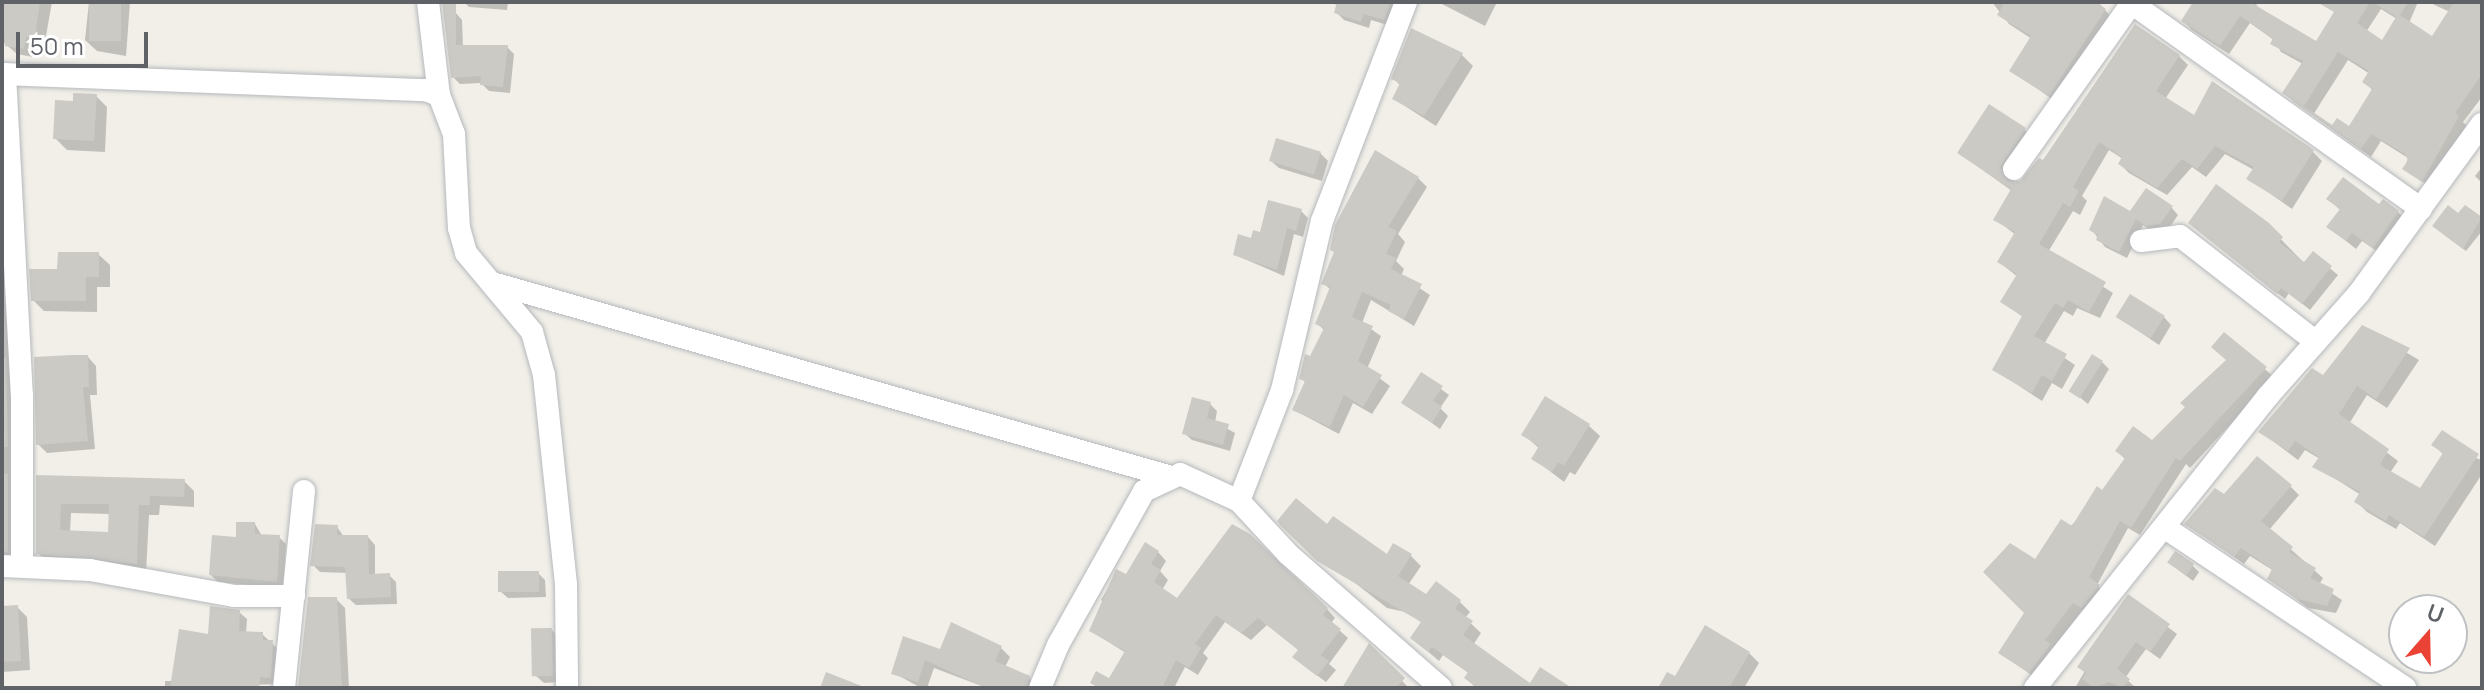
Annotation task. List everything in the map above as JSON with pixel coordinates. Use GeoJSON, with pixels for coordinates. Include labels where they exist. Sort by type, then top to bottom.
{"type":"FeatureCollection","features":[{"type":"Feature","properties":{"kind":"street"},"geometry":{"type":"LineString","coordinates":[[428,2],[439,95],[454,134],[459,228],[466,253],[496,284],[532,332],[544,375],[566,584],[567,688]]}},
{"type":"Feature","properties":{"kind":"street"},"geometry":{"type":"LineString","coordinates":[[1239,501],[1282,390],[1322,221],[1406,2]]}},
{"type":"Feature","properties":{"kind":"street"},"geometry":{"type":"LineString","coordinates":[[2014,169],[2131,3],[2421,209]]}},
{"type":"Feature","properties":{"kind":"street"},"geometry":{"type":"LineString","coordinates":[[294,596],[234,596],[90,570],[12,566],[22,395],[4,74],[425,90],[439,95]]}},
{"type":"Feature","properties":{"kind":"street"},"geometry":{"type":"LineString","coordinates":[[2035,688],[2316,342],[2421,209],[2482,124]]}},
{"type":"Feature","properties":{"kind":"street"},"geometry":{"type":"LineString","coordinates":[[2141,241],[2180,236],[2316,342]]}},
{"type":"Feature","properties":{"kind":"street"},"geometry":{"type":"LineString","coordinates":[[496,284],[1168,476]]}},
{"type":"Feature","properties":{"kind":"street"},"geometry":{"type":"LineString","coordinates":[[1040,688],[1058,645],[1144,491],[1168,476],[1180,474],[1239,501],[1288,554],[1441,688]]}},
{"type":"Feature","properties":{"kind":"street"},"geometry":{"type":"LineString","coordinates":[[284,688],[304,491]]}},
{"type":"Feature","properties":{"kind":"street"},"geometry":{"type":"LineString","coordinates":[[2164,527],[2405,688]]}},
{"type":"Feature","properties":{"kind":"building"},"geometry":{"type":"Polygon","coordinates":[[[2,2],[40,2],[35,38],[26,37],[24,49],[5,46],[2,2]]]}},
{"type":"Feature","properties":{"kind":"building"},"geometry":{"type":"Polygon","coordinates":[[[89,2],[121,2],[121,41],[89,41],[89,2]]]}},
{"type":"Feature","properties":{"kind":"building"},"geometry":{"type":"Polygon","coordinates":[[[442,2],[456,2],[456,45],[508,45],[503,87],[480,85],[481,76],[451,78],[442,2]]]}},
{"type":"Feature","properties":{"kind":"building"},"geometry":{"type":"Polygon","coordinates":[[[1337,2],[1391,2],[1384,20],[1364,14],[1361,22],[1334,13],[1337,2]]]}},
{"type":"Feature","properties":{"kind":"building"},"geometry":{"type":"Polygon","coordinates":[[[2005,2],[2096,2],[2106,9],[2049,96],[2009,71],[2031,36],[1997,15],[2005,2]]]}},
{"type":"Feature","properties":{"kind":"building"},"geometry":{"type":"Polygon","coordinates":[[[2193,2],[2250,2],[2316,41],[2334,12],[2317,2],[2370,2],[2357,23],[2382,40],[2396,17],[2373,2],[2408,2],[2400,15],[2432,36],[2454,2],[2482,2],[2482,74],[2455,113],[2459,116],[2422,182],[2402,169],[2408,160],[2405,154],[2371,134],[2361,149],[2282,93],[2303,61],[2270,44],[2273,38],[2240,16],[2220,46],[2181,21],[2193,2]],[[2338,52],[2304,106],[2332,125],[2337,118],[2349,126],[2372,89],[2362,82],[2369,71],[2338,52]]]}},
{"type":"Feature","properties":{"kind":"building"},"geometry":{"type":"Polygon","coordinates":[[[2135,24],[2180,55],[2156,91],[2194,115],[2212,81],[2314,150],[2282,201],[2246,179],[2254,167],[2215,146],[2197,169],[2182,159],[2157,188],[2118,164],[2122,157],[2099,142],[2073,187],[2079,191],[2070,207],[2063,203],[2039,244],[2106,282],[2089,312],[2068,300],[2063,308],[2055,303],[2034,336],[2067,354],[2052,381],[2042,375],[2032,393],[1992,370],[2022,316],[2000,302],[2017,274],[1997,262],[2015,232],[1993,220],[2011,189],[1957,153],[1989,104],[2026,128],[2000,167],[2007,181],[2020,181],[2039,158],[2043,160],[2135,24]]]}},
{"type":"Feature","properties":{"kind":"building"},"geometry":{"type":"Polygon","coordinates":[[[1411,28],[1463,53],[1424,116],[1392,99],[1400,83],[1391,79],[1411,28]]]}},
{"type":"Feature","properties":{"kind":"building"},"geometry":{"type":"Polygon","coordinates":[[[73,93],[97,94],[94,141],[53,139],[55,100],[73,101],[73,93]]]}},
{"type":"Feature","properties":{"kind":"building"},"geometry":{"type":"Polygon","coordinates":[[[1276,138],[1321,152],[1314,175],[1269,161],[1276,138]]]}},
{"type":"Feature","properties":{"kind":"building"},"geometry":{"type":"Polygon","coordinates":[[[1375,150],[1419,177],[1388,227],[1397,231],[1386,254],[1396,258],[1391,269],[1422,284],[1404,319],[1388,311],[1391,305],[1362,292],[1352,317],[1373,326],[1358,361],[1382,375],[1363,407],[1344,395],[1330,427],[1292,410],[1305,381],[1299,379],[1305,354],[1310,356],[1324,328],[1315,324],[1330,287],[1321,284],[1334,252],[1330,250],[1335,225],[1375,150]]]}},
{"type":"Feature","properties":{"kind":"building"},"geometry":{"type":"Polygon","coordinates":[[[2343,177],[2379,204],[2383,199],[2399,211],[2373,248],[2352,233],[2346,241],[2326,227],[2340,209],[2326,199],[2343,177]]]}},
{"type":"Feature","properties":{"kind":"building"},"geometry":{"type":"Polygon","coordinates":[[[2216,184],[2269,223],[2283,237],[2279,242],[2304,262],[2313,251],[2332,266],[2302,304],[2281,288],[2277,294],[2188,223],[2216,184]]]}},
{"type":"Feature","properties":{"kind":"building"},"geometry":{"type":"Polygon","coordinates":[[[2146,188],[2173,206],[2160,224],[2146,226],[2136,219],[2119,252],[2096,240],[2098,235],[2089,230],[2104,196],[2130,211],[2146,188]]]}},
{"type":"Feature","properties":{"kind":"building"},"geometry":{"type":"Polygon","coordinates":[[[1268,200],[1302,209],[1296,231],[1287,228],[1277,270],[1233,255],[1238,234],[1251,238],[1253,230],[1260,232],[1268,200]]]}},
{"type":"Feature","properties":{"kind":"building"},"geometry":{"type":"Polygon","coordinates":[[[2448,205],[2458,213],[2465,205],[2482,217],[2463,249],[2432,226],[2448,205]]]}},
{"type":"Feature","properties":{"kind":"building"},"geometry":{"type":"Polygon","coordinates":[[[58,252],[99,252],[99,277],[86,277],[86,301],[31,301],[29,269],[57,269],[58,252]]]}},
{"type":"Feature","properties":{"kind":"building"},"geometry":{"type":"Polygon","coordinates":[[[2130,294],[2165,316],[2150,339],[2116,317],[2130,294]]]}},
{"type":"Feature","properties":{"kind":"building"},"geometry":{"type":"Polygon","coordinates":[[[2362,325],[2410,348],[2376,399],[2357,386],[2339,414],[2389,449],[2380,465],[2420,488],[2443,453],[2431,445],[2442,430],[2479,454],[2424,537],[2389,515],[2386,521],[2354,502],[2360,492],[2312,467],[2319,457],[2295,441],[2288,451],[2258,432],[2312,368],[2323,375],[2362,325]]]}},
{"type":"Feature","properties":{"kind":"building"},"geometry":{"type":"Polygon","coordinates":[[[2224,332],[2267,367],[2180,461],[2176,458],[2131,528],[2120,521],[2089,577],[2100,585],[2081,608],[2073,603],[2045,640],[2051,644],[2029,673],[1998,653],[2024,613],[1983,572],[2010,543],[2035,559],[2061,519],[2072,526],[2097,486],[2102,490],[2125,458],[2115,451],[2133,426],[2152,440],[2185,407],[2180,403],[2226,360],[2211,347],[2224,332]]]}},
{"type":"Feature","properties":{"kind":"building"},"geometry":{"type":"Polygon","coordinates":[[[2092,354],[2103,361],[2080,398],[2069,391],[2092,354]]]}},
{"type":"Feature","properties":{"kind":"building"},"geometry":{"type":"Polygon","coordinates":[[[88,355],[89,387],[83,387],[88,441],[36,445],[34,357],[88,355]]]}},
{"type":"Feature","properties":{"kind":"building"},"geometry":{"type":"Polygon","coordinates":[[[6,358],[8,447],[2,447],[2,359],[6,358]]]}},
{"type":"Feature","properties":{"kind":"building"},"geometry":{"type":"Polygon","coordinates":[[[1421,372],[1443,386],[1433,401],[1442,407],[1432,423],[1401,403],[1421,372]]]}},
{"type":"Feature","properties":{"kind":"building"},"geometry":{"type":"Polygon","coordinates":[[[1545,396],[1590,424],[1564,466],[1558,462],[1552,472],[1531,459],[1539,446],[1521,435],[1545,396]]]}},
{"type":"Feature","properties":{"kind":"building"},"geometry":{"type":"Polygon","coordinates":[[[1192,397],[1211,402],[1207,418],[1229,424],[1223,445],[1182,434],[1192,397]]]}},
{"type":"Feature","properties":{"kind":"building"},"geometry":{"type":"Polygon","coordinates":[[[2257,456],[2292,485],[2261,521],[2293,547],[2289,552],[2316,568],[2310,578],[2334,589],[2327,606],[2297,599],[2267,579],[2272,569],[2241,548],[2234,557],[2184,524],[2215,488],[2224,494],[2257,456]]]}},
{"type":"Feature","properties":{"kind":"building"},"geometry":{"type":"Polygon","coordinates":[[[2,474],[8,474],[8,552],[2,552],[2,474]]]}},
{"type":"Feature","properties":{"kind":"building"},"geometry":{"type":"Polygon","coordinates":[[[36,475],[185,479],[184,497],[150,496],[150,505],[139,505],[137,564],[36,554],[36,475]],[[61,504],[60,530],[108,532],[109,504],[61,504]]]}},
{"type":"Feature","properties":{"kind":"building"},"geometry":{"type":"Polygon","coordinates":[[[1296,498],[1327,524],[1333,516],[1387,554],[1393,543],[1412,554],[1398,576],[1426,594],[1436,581],[1461,600],[1455,609],[1473,621],[1463,635],[1530,683],[1540,667],[1572,688],[1478,688],[1464,678],[1468,672],[1432,647],[1428,652],[1410,638],[1421,622],[1317,561],[1281,526],[1277,521],[1296,498]]]}},
{"type":"Feature","properties":{"kind":"building"},"geometry":{"type":"Polygon","coordinates":[[[236,522],[255,522],[255,534],[280,535],[277,582],[209,575],[212,535],[236,537],[236,522]]]}},
{"type":"Feature","properties":{"kind":"building"},"geometry":{"type":"Polygon","coordinates":[[[315,524],[338,525],[337,535],[368,535],[369,574],[390,573],[391,597],[347,599],[345,567],[310,566],[315,524]]]}},
{"type":"Feature","properties":{"kind":"building"},"geometry":{"type":"Polygon","coordinates":[[[1232,524],[1250,534],[1328,608],[1323,615],[1341,629],[1321,655],[1329,661],[1317,676],[1292,657],[1298,650],[1258,618],[1241,633],[1216,615],[1195,644],[1201,648],[1189,668],[1176,660],[1162,688],[1099,688],[1090,683],[1096,671],[1109,678],[1125,651],[1089,631],[1116,569],[1126,574],[1145,542],[1159,551],[1151,564],[1161,570],[1154,582],[1177,598],[1232,524]]]}},
{"type":"Feature","properties":{"kind":"building"},"geometry":{"type":"Polygon","coordinates":[[[2175,551],[2194,564],[2186,575],[2167,563],[2175,551]]]}},
{"type":"Feature","properties":{"kind":"building"},"geometry":{"type":"Polygon","coordinates":[[[498,571],[539,571],[539,592],[498,592],[498,571]]]}},
{"type":"Feature","properties":{"kind":"building"},"geometry":{"type":"Polygon","coordinates":[[[2128,594],[2170,624],[2150,652],[2136,642],[2117,669],[2130,679],[2123,688],[2109,682],[2094,688],[2082,679],[2086,673],[2077,667],[2128,594]]]}},
{"type":"Feature","properties":{"kind":"building"},"geometry":{"type":"Polygon","coordinates":[[[308,597],[337,597],[342,688],[298,688],[308,597]]]}},
{"type":"Feature","properties":{"kind":"building"},"geometry":{"type":"Polygon","coordinates":[[[18,605],[21,661],[2,662],[2,606],[18,605]]]}},
{"type":"Feature","properties":{"kind":"building"},"geometry":{"type":"Polygon","coordinates":[[[210,606],[240,610],[239,631],[263,632],[263,640],[273,640],[271,678],[260,677],[259,688],[170,688],[179,629],[208,634],[210,606]]]}},
{"type":"Feature","properties":{"kind":"building"},"geometry":{"type":"Polygon","coordinates":[[[951,622],[1002,646],[995,661],[1030,676],[1026,688],[986,688],[925,660],[918,682],[891,674],[903,636],[940,649],[951,622]]]}},
{"type":"Feature","properties":{"kind":"building"},"geometry":{"type":"Polygon","coordinates":[[[1705,625],[1750,652],[1729,688],[1658,688],[1667,672],[1675,676],[1705,625]]]}},
{"type":"Feature","properties":{"kind":"building"},"geometry":{"type":"Polygon","coordinates":[[[531,628],[552,628],[553,676],[532,676],[531,628]]]}},
{"type":"Feature","properties":{"kind":"building"},"geometry":{"type":"Polygon","coordinates":[[[1369,643],[1405,678],[1396,688],[1342,688],[1369,643]]]}},
{"type":"Feature","properties":{"kind":"building"},"geometry":{"type":"Polygon","coordinates":[[[826,672],[864,687],[820,688],[826,672]]]}}]}
